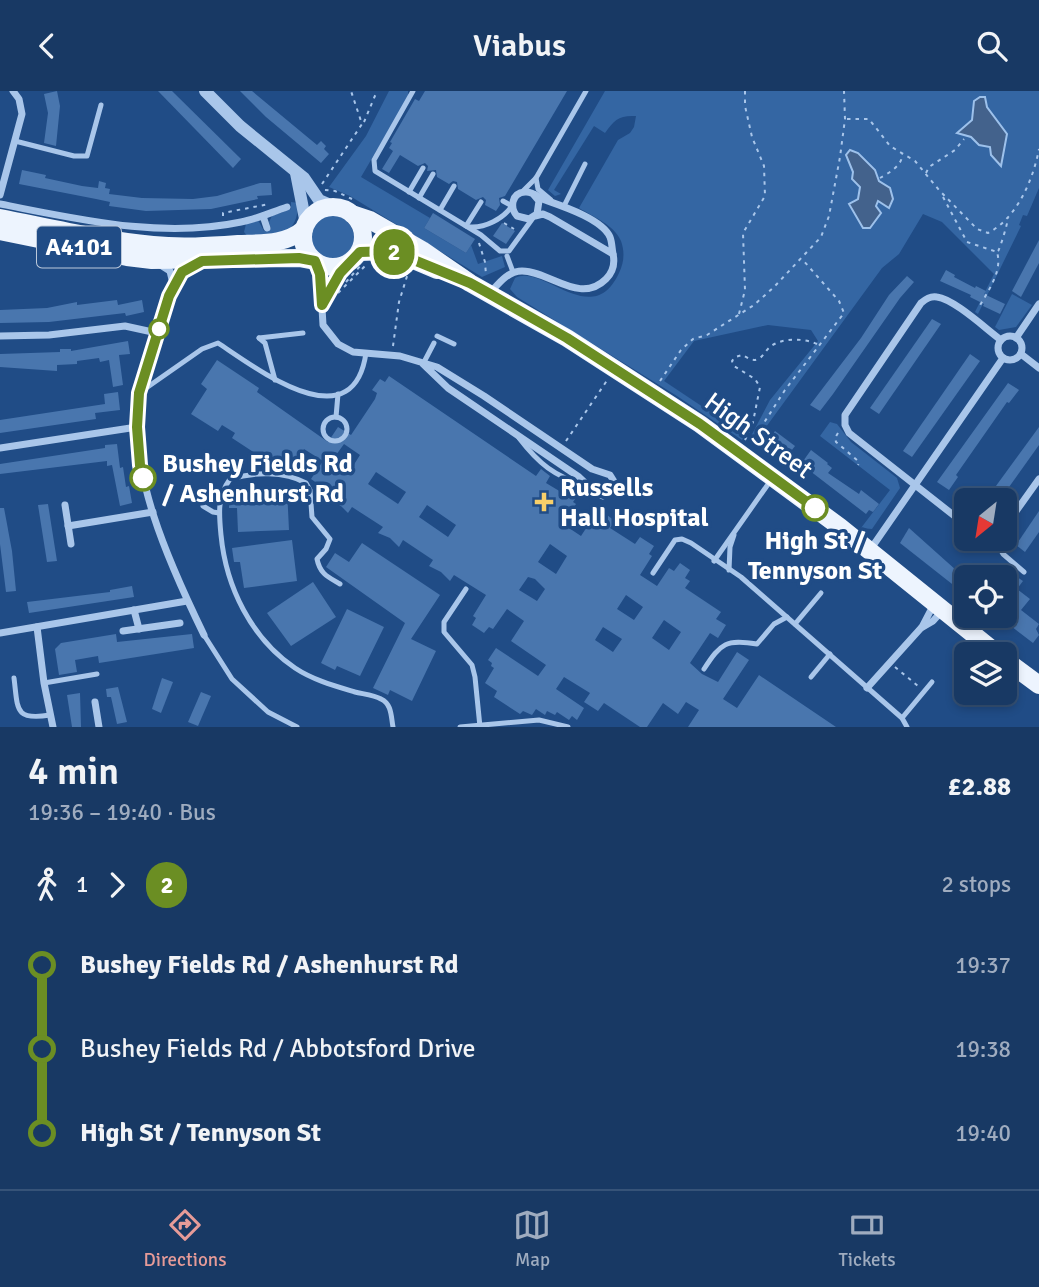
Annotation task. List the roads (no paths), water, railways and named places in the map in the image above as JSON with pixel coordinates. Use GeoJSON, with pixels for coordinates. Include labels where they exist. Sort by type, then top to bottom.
{"type":"FeatureCollection","features":[{"type":"Feature","properties":{"kind":"main road","name":"A4101"},"geometry":{"type":"LineString","coordinates":[[0,218],[150,245],[242,244],[279,242],[296,236],[320,210],[335,207],[352,213]]}},
{"type":"Feature","properties":{"kind":"main road"},"geometry":{"type":"LineString","coordinates":[[352,213],[363,231],[364,258]]}},
{"type":"Feature","properties":{"kind":"main road","name":"High Street"},"geometry":{"type":"LineString","coordinates":[[352,213],[370,220],[422,250],[470,283],[743,448],[774,476],[983,642]]}},
{"type":"Feature","properties":{"kind":"main road"},"geometry":{"type":"LineString","coordinates":[[305,226],[305,249],[315,261]]}},
{"type":"Feature","properties":{"kind":"main road","name":"A4101"},"geometry":{"type":"LineString","coordinates":[[0,230],[152,260],[299,258],[335,267],[364,258]]}},
{"type":"Feature","properties":{"kind":"main road","name":"High Street"},"geometry":{"type":"LineString","coordinates":[[364,258],[392,251],[470,283]]}},
{"type":"Feature","properties":{"kind":"main road"},"geometry":{"type":"LineString","coordinates":[[1017,669],[1039,685]]}},
{"type":"Feature","properties":{"kind":"street"},"geometry":{"type":"LineString","coordinates":[[0,195],[22,114],[19,99],[13,91]]}},
{"type":"Feature","properties":{"kind":"street"},"geometry":{"type":"LineString","coordinates":[[205,91],[240,126],[304,178],[319,200],[335,207]]}},
{"type":"Feature","properties":{"kind":"street"},"geometry":{"type":"LineString","coordinates":[[296,173],[305,226]]}},
{"type":"Feature","properties":{"kind":"street"},"geometry":{"type":"LineString","coordinates":[[490,294],[502,279],[513,272],[530,272],[568,286],[588,288],[603,282],[609,276],[614,261],[613,254],[610,237],[602,228],[564,206],[533,194],[519,193],[512,206],[520,219],[543,214],[551,217],[613,254]]}},
{"type":"Feature","properties":{"kind":"street"},"geometry":{"type":"LineString","coordinates":[[533,194],[540,206],[534,217]]}},
{"type":"Feature","properties":{"kind":"street"},"geometry":{"type":"LineString","coordinates":[[0,204],[84,220],[146,228],[187,228],[239,223],[287,207]]}},
{"type":"Feature","properties":{"kind":"street"},"geometry":{"type":"LineString","coordinates":[[263,216],[267,229]]}},
{"type":"Feature","properties":{"kind":"street"},"geometry":{"type":"LineString","coordinates":[[239,223],[242,244]]}},
{"type":"Feature","properties":{"kind":"street"},"geometry":{"type":"LineString","coordinates":[[322,305],[340,273],[364,258]]}},
{"type":"Feature","properties":{"kind":"street"},"geometry":{"type":"LineString","coordinates":[[152,260],[170,271],[173,284],[139,393],[137,427],[140,465],[153,512],[187,601],[204,635]]}},
{"type":"Feature","properties":{"kind":"street"},"geometry":{"type":"LineString","coordinates":[[169,296],[182,272],[202,261]]}},
{"type":"Feature","properties":{"kind":"street"},"geometry":{"type":"LineString","coordinates":[[315,261],[320,274],[323,325],[332,338],[345,348],[411,358],[437,367],[592,469],[610,475],[615,483],[612,491],[603,496],[596,493],[579,477],[449,388],[423,364]]}},
{"type":"Feature","properties":{"kind":"street"},"geometry":{"type":"LineString","coordinates":[[954,516],[846,430],[846,410],[921,303],[931,297],[943,299],[1001,341]]}},
{"type":"Feature","properties":{"kind":"street"},"geometry":{"type":"LineString","coordinates":[[1016,338],[1039,304]]}},
{"type":"Feature","properties":{"kind":"street"},"geometry":{"type":"LineString","coordinates":[[0,337],[49,335],[125,326],[157,333]]}},
{"type":"Feature","properties":{"kind":"street"},"geometry":{"type":"LineString","coordinates":[[1008,337],[1016,338],[1022,347],[1021,354],[1015,359],[1003,358],[999,351],[1001,341],[1008,337]]}},
{"type":"Feature","properties":{"kind":"street"},"geometry":{"type":"LineString","coordinates":[[1021,354],[1039,368]]}},
{"type":"Feature","properties":{"kind":"street"},"geometry":{"type":"LineString","coordinates":[[870,551],[1003,358]]}},
{"type":"Feature","properties":{"kind":"street"},"geometry":{"type":"LineString","coordinates":[[0,448],[137,427]]}},
{"type":"Feature","properties":{"kind":"street"},"geometry":{"type":"LineString","coordinates":[[1017,510],[1039,479]]}},
{"type":"Feature","properties":{"kind":"street"},"geometry":{"type":"LineString","coordinates":[[65,505],[71,544]]}},
{"type":"Feature","properties":{"kind":"street"},"geometry":{"type":"LineString","coordinates":[[68,526],[153,512]]}},
{"type":"Feature","properties":{"kind":"street"},"geometry":{"type":"LineString","coordinates":[[0,633],[187,601]]}},
{"type":"Feature","properties":{"kind":"street"},"geometry":{"type":"LineString","coordinates":[[867,688],[893,665],[939,607]]}},
{"type":"Feature","properties":{"kind":"street"},"geometry":{"type":"LineString","coordinates":[[134,610],[139,629]]}},
{"type":"Feature","properties":{"kind":"street"},"geometry":{"type":"LineString","coordinates":[[123,631],[180,623]]}},
{"type":"Feature","properties":{"kind":"street"},"geometry":{"type":"LineString","coordinates":[[37,627],[53,727]]}},
{"type":"Feature","properties":{"kind":"street"},"geometry":{"type":"LineString","coordinates":[[94,702],[99,727]]}},
{"type":"Feature","properties":{"kind":"lane"},"geometry":{"type":"LineString","coordinates":[[418,92],[374,160],[374,171],[466,226],[500,251],[508,253]]}},
{"type":"Feature","properties":{"kind":"lane"},"geometry":{"type":"LineString","coordinates":[[519,193],[536,179],[583,92]]}},
{"type":"Feature","properties":{"kind":"lane"},"geometry":{"type":"LineString","coordinates":[[15,141],[74,156],[88,156],[101,105]]}},
{"type":"Feature","properties":{"kind":"lane"},"geometry":{"type":"LineString","coordinates":[[564,206],[585,164]]}},
{"type":"Feature","properties":{"kind":"lane"},"geometry":{"type":"LineString","coordinates":[[409,192],[423,168]]}},
{"type":"Feature","properties":{"kind":"lane"},"geometry":{"type":"LineString","coordinates":[[419,198],[433,174]]}},
{"type":"Feature","properties":{"kind":"lane"},"geometry":{"type":"LineString","coordinates":[[536,179],[535,184],[540,193],[554,202]]}},
{"type":"Feature","properties":{"kind":"lane"},"geometry":{"type":"LineString","coordinates":[[440,210],[454,186]]}},
{"type":"Feature","properties":{"kind":"lane"},"geometry":{"type":"LineString","coordinates":[[466,226],[475,227],[500,218],[512,206],[503,201]]}},
{"type":"Feature","properties":{"kind":"lane"},"geometry":{"type":"LineString","coordinates":[[466,226],[481,202]]}},
{"type":"Feature","properties":{"kind":"lane"},"geometry":{"type":"LineString","coordinates":[[508,253],[534,217]]}},
{"type":"Feature","properties":{"kind":"lane"},"geometry":{"type":"LineString","coordinates":[[508,253],[513,272]]}},
{"type":"Feature","properties":{"kind":"lane"},"geometry":{"type":"LineString","coordinates":[[275,380],[265,343],[259,338],[303,333]]}},
{"type":"Feature","properties":{"kind":"lane"},"geometry":{"type":"LineString","coordinates":[[423,364],[436,340],[454,344]]}},
{"type":"Feature","properties":{"kind":"lane"},"geometry":{"type":"LineString","coordinates":[[139,393],[172,368],[211,345],[218,344],[275,380],[310,395],[327,397],[351,387],[364,366],[366,353]]}},
{"type":"Feature","properties":{"kind":"lane"},"geometry":{"type":"LineString","coordinates":[[336,417],[338,394]]}},
{"type":"Feature","properties":{"kind":"lane"},"geometry":{"type":"LineString","coordinates":[[336,417],[345,422],[348,429],[342,439],[335,441],[324,435],[324,426],[328,419],[336,417]]}},
{"type":"Feature","properties":{"kind":"lane"},"geometry":{"type":"LineString","coordinates":[[260,465],[264,475]]}},
{"type":"Feature","properties":{"kind":"lane"},"geometry":{"type":"LineString","coordinates":[[340,584],[322,574],[318,567],[317,559],[330,539],[312,517],[310,490],[306,483],[283,474],[230,479],[219,500],[224,560],[233,591],[246,616],[267,643],[295,668],[329,684],[383,699],[390,708],[393,727]]}},
{"type":"Feature","properties":{"kind":"lane"},"geometry":{"type":"LineString","coordinates":[[714,561],[774,476]]}},
{"type":"Feature","properties":{"kind":"lane"},"geometry":{"type":"LineString","coordinates":[[203,506],[219,513]]}},
{"type":"Feature","properties":{"kind":"lane"},"geometry":{"type":"LineString","coordinates":[[729,570],[730,547],[737,527]]}},
{"type":"Feature","properties":{"kind":"lane"},"geometry":{"type":"LineString","coordinates":[[653,572],[675,540],[682,539],[691,543],[787,617],[902,718],[906,727]]}},
{"type":"Feature","properties":{"kind":"lane"},"geometry":{"type":"LineString","coordinates":[[1001,551],[1024,572]]}},
{"type":"Feature","properties":{"kind":"lane"},"geometry":{"type":"LineString","coordinates":[[466,589],[444,622],[444,632],[472,665],[480,725]]}},
{"type":"Feature","properties":{"kind":"lane"},"geometry":{"type":"LineString","coordinates":[[795,624],[821,593]]}},
{"type":"Feature","properties":{"kind":"lane"},"geometry":{"type":"LineString","coordinates":[[704,669],[724,643],[734,641],[757,644],[774,624],[787,617]]}},
{"type":"Feature","properties":{"kind":"lane"},"geometry":{"type":"LineString","coordinates":[[204,635],[232,679],[268,712],[297,727]]}},
{"type":"Feature","properties":{"kind":"lane"},"geometry":{"type":"LineString","coordinates":[[811,677],[830,654]]}},
{"type":"Feature","properties":{"kind":"lane"},"geometry":{"type":"LineString","coordinates":[[44,683],[97,674]]}},
{"type":"Feature","properties":{"kind":"lane"},"geometry":{"type":"LineString","coordinates":[[14,678],[18,710],[22,715],[28,718],[50,715]]}},
{"type":"Feature","properties":{"kind":"lane"},"geometry":{"type":"LineString","coordinates":[[902,718],[932,682]]}},
{"type":"Feature","properties":{"kind":"lane"},"geometry":{"type":"LineString","coordinates":[[460,727],[539,720],[568,727]]}},
{"type":"Feature","properties":{"kind":"place","name":"Bushey Fields Rd / Ashenhurst Rd"},"geometry":{"type":"Point","coordinates":[143,478]}},
{"type":"Feature","properties":{"kind":"place","name":"Russells Hall Hospital"},"geometry":{"type":"Point","coordinates":[544,502]}},
{"type":"Feature","properties":{"kind":"place","name":"High St / Tennyson St"},"geometry":{"type":"Point","coordinates":[815,508]}}]}
